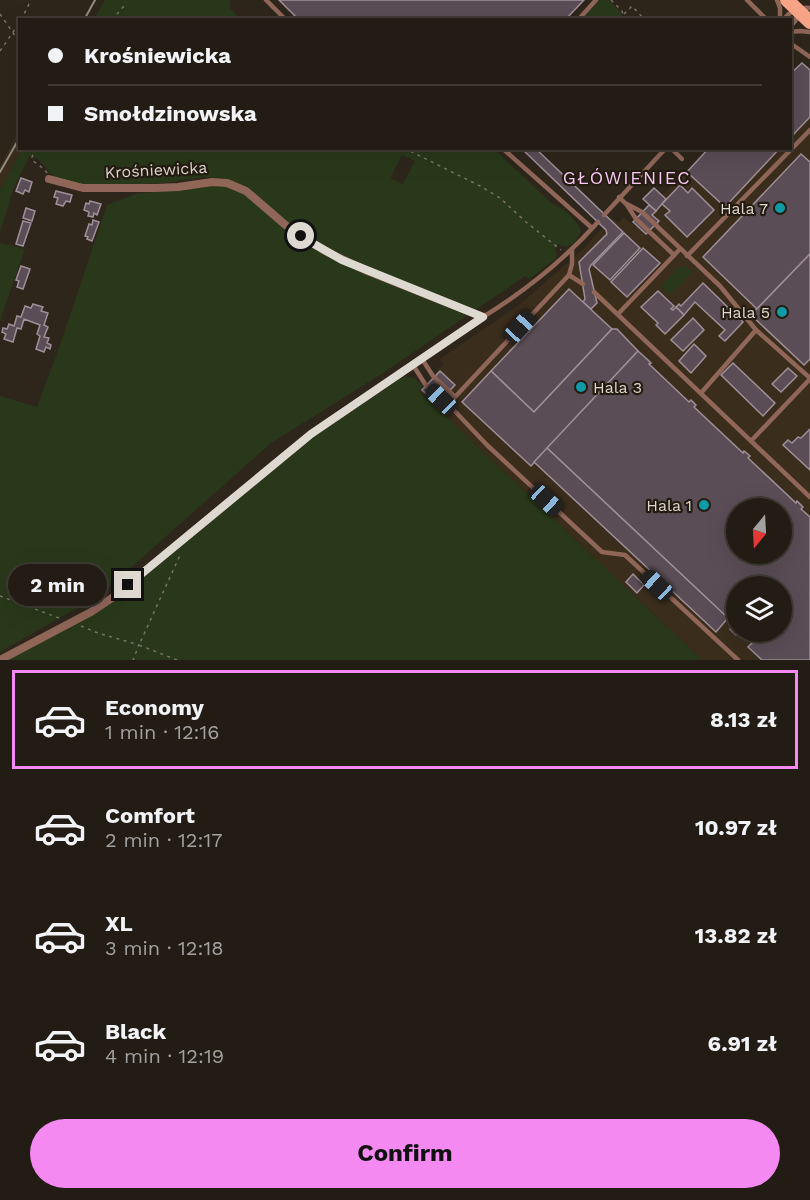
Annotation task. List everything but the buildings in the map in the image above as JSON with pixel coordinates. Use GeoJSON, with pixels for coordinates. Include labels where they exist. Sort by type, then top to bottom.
{"type":"FeatureCollection","features":[{"type":"Feature","properties":{"kind":"main road"},"geometry":{"type":"LineString","coordinates":[[798,4],[810,22]]}},
{"type":"Feature","properties":{"kind":"street","name":"Krośniewicka"},"geometry":{"type":"LineString","coordinates":[[49,179],[83,188],[156,188],[212,182],[227,183],[246,191],[289,228],[325,251],[364,270],[483,317]]}},
{"type":"Feature","properties":{"kind":"street"},"geometry":{"type":"LineString","coordinates":[[0,660],[91,612],[112,598],[311,434],[483,317]]}},
{"type":"Feature","properties":{"kind":"lane"},"geometry":{"type":"LineString","coordinates":[[266,0],[284,18]]}},
{"type":"Feature","properties":{"kind":"lane"},"geometry":{"type":"LineString","coordinates":[[580,18],[596,0]]}},
{"type":"Feature","properties":{"kind":"lane"},"geometry":{"type":"LineString","coordinates":[[747,0],[765,18]]}},
{"type":"Feature","properties":{"kind":"lane"},"geometry":{"type":"LineString","coordinates":[[777,0],[781,18]]}},
{"type":"Feature","properties":{"kind":"lane"},"geometry":{"type":"LineString","coordinates":[[783,18],[798,4]]}},
{"type":"Feature","properties":{"kind":"lane"},"geometry":{"type":"LineString","coordinates":[[792,25],[796,20],[798,4]]}},
{"type":"Feature","properties":{"kind":"lane"},"geometry":{"type":"LineString","coordinates":[[792,32],[810,32]]}},
{"type":"Feature","properties":{"kind":"lane"},"geometry":{"type":"LineString","coordinates":[[792,44],[810,57]]}},
{"type":"Feature","properties":{"kind":"lane"},"geometry":{"type":"LineString","coordinates":[[792,148],[810,130]]}},
{"type":"Feature","properties":{"kind":"lane"},"geometry":{"type":"LineString","coordinates":[[504,150],[592,228]]}},
{"type":"Feature","properties":{"kind":"lane"},"geometry":{"type":"LineString","coordinates":[[604,215],[665,150]]}},
{"type":"Feature","properties":{"kind":"lane"},"geometry":{"type":"LineString","coordinates":[[668,150],[682,159]]}},
{"type":"Feature","properties":{"kind":"lane"},"geometry":{"type":"LineString","coordinates":[[687,256],[790,150]]}},
{"type":"Feature","properties":{"kind":"lane"},"geometry":{"type":"LineString","coordinates":[[619,197],[636,219],[674,255]]}},
{"type":"Feature","properties":{"kind":"lane"},"geometry":{"type":"LineString","coordinates":[[625,203],[642,212],[720,286],[756,330],[810,378],[751,441]]}},
{"type":"Feature","properties":{"kind":"lane"},"geometry":{"type":"LineString","coordinates":[[483,317],[506,303],[566,255],[598,222]]}},
{"type":"Feature","properties":{"kind":"lane"},"geometry":{"type":"LineString","coordinates":[[449,405],[569,275],[572,249]]}},
{"type":"Feature","properties":{"kind":"lane"},"geometry":{"type":"LineString","coordinates":[[618,314],[680,249]]}},
{"type":"Feature","properties":{"kind":"lane"},"geometry":{"type":"LineString","coordinates":[[569,275],[583,284]]}},
{"type":"Feature","properties":{"kind":"lane"},"geometry":{"type":"LineString","coordinates":[[594,292],[810,497]]}},
{"type":"Feature","properties":{"kind":"lane"},"geometry":{"type":"LineString","coordinates":[[701,393],[756,330]]}},
{"type":"Feature","properties":{"kind":"lane"},"geometry":{"type":"LineString","coordinates":[[422,359],[433,376],[455,397]]}},
{"type":"Feature","properties":{"kind":"lane"},"geometry":{"type":"LineString","coordinates":[[413,364],[425,384],[602,552],[625,555],[738,660]]}},
{"type":"Feature","properties":{"kind":"path"},"geometry":{"type":"LineString","coordinates":[[22,18],[31,0]]}},
{"type":"Feature","properties":{"kind":"path"},"geometry":{"type":"LineString","coordinates":[[611,0],[624,14],[624,18]]}},
{"type":"Feature","properties":{"kind":"path"},"geometry":{"type":"LineString","coordinates":[[114,18],[124,6]]}},
{"type":"Feature","properties":{"kind":"path"},"geometry":{"type":"LineString","coordinates":[[624,14],[632,6],[643,18]]}},
{"type":"Feature","properties":{"kind":"path"},"geometry":{"type":"LineString","coordinates":[[0,14],[18,40]]}},
{"type":"Feature","properties":{"kind":"path"},"geometry":{"type":"LineString","coordinates":[[0,51],[18,25]]}},
{"type":"Feature","properties":{"kind":"path"},"geometry":{"type":"LineString","coordinates":[[35,150],[32,160],[45,170],[49,179]]}},
{"type":"Feature","properties":{"kind":"path"},"geometry":{"type":"LineString","coordinates":[[408,150],[500,198],[566,255]]}},
{"type":"Feature","properties":{"kind":"path"},"geometry":{"type":"LineString","coordinates":[[177,660],[139,645],[181,553]]}},
{"type":"Feature","properties":{"kind":"shaded area"},"geometry":{"type":"Polygon","coordinates":[[[802,63],[810,70],[810,660],[702,660],[419,391],[444,364],[440,359],[519,305],[580,252],[612,218],[618,223],[624,217],[646,234],[659,221],[652,215],[656,211],[643,199],[654,188],[662,196],[706,150],[792,150],[792,73],[802,63]]]}},
{"type":"Feature","properties":{"kind":"shaded area"},"geometry":{"type":"Polygon","coordinates":[[[18,133],[18,150],[22,150],[0,190],[0,166],[18,133]]]}},
{"type":"Feature","properties":{"kind":"green space"},"geometry":{"type":"Polygon","coordinates":[[[105,0],[230,0],[230,9],[240,18],[95,18],[105,0]]]}},
{"type":"Feature","properties":{"kind":"green space"},"geometry":{"type":"Polygon","coordinates":[[[600,0],[609,0],[623,18],[583,18],[600,0]]]}},
{"type":"Feature","properties":{"kind":"green space"},"geometry":{"type":"Polygon","coordinates":[[[22,150],[495,150],[551,203],[568,214],[581,230],[570,245],[559,244],[555,249],[557,254],[555,259],[529,279],[525,276],[383,373],[271,443],[100,595],[0,652],[0,396],[37,407],[107,205],[136,194],[220,186],[224,178],[203,177],[164,183],[117,185],[71,184],[54,177],[38,159],[30,156],[14,187],[0,232],[0,190],[22,150]],[[402,155],[390,178],[403,184],[415,161],[402,155]]]}},
{"type":"Feature","properties":{"kind":"green space"},"geometry":{"type":"Polygon","coordinates":[[[0,243],[25,249],[0,321],[0,243]]]}},
{"type":"Feature","properties":{"kind":"green space"},"geometry":{"type":"Polygon","coordinates":[[[680,266],[685,266],[689,270],[691,268],[692,273],[670,295],[661,286],[680,266]]]}},
{"type":"Feature","properties":{"kind":"green space"},"geometry":{"type":"Polygon","coordinates":[[[403,376],[414,378],[423,386],[419,391],[702,660],[8,660],[81,622],[113,601],[304,443],[403,376]]]}},
{"type":"Feature","properties":{"kind":"railway"},"geometry":{"type":"LineString","coordinates":[[85,18],[95,0]]}},
{"type":"Feature","properties":{"kind":"railway"},"geometry":{"type":"LineString","coordinates":[[0,172],[18,140]]}},
{"type":"Feature","properties":{"kind":"place","name":"Hala 7"},"geometry":{"type":"Point","coordinates":[780,208]}},
{"type":"Feature","properties":{"kind":"place","name":"Hala 5"},"geometry":{"type":"Point","coordinates":[782,312]}},
{"type":"Feature","properties":{"kind":"place","name":"Hala 3"},"geometry":{"type":"Point","coordinates":[581,387]}},
{"type":"Feature","properties":{"kind":"place","name":"Hala 1"},"geometry":{"type":"Point","coordinates":[704,505]}},
{"type":"Feature","properties":{"kind":"district","name":"GŁÓWIENIEC"},"geometry":{"type":"Point","coordinates":[627,177]}},
{"type":"Feature","properties":{"kind":"route"},"geometry":{"type":"LineString","coordinates":[[128,585],[311,434],[483,317],[342,260],[301,236]]}}]}
